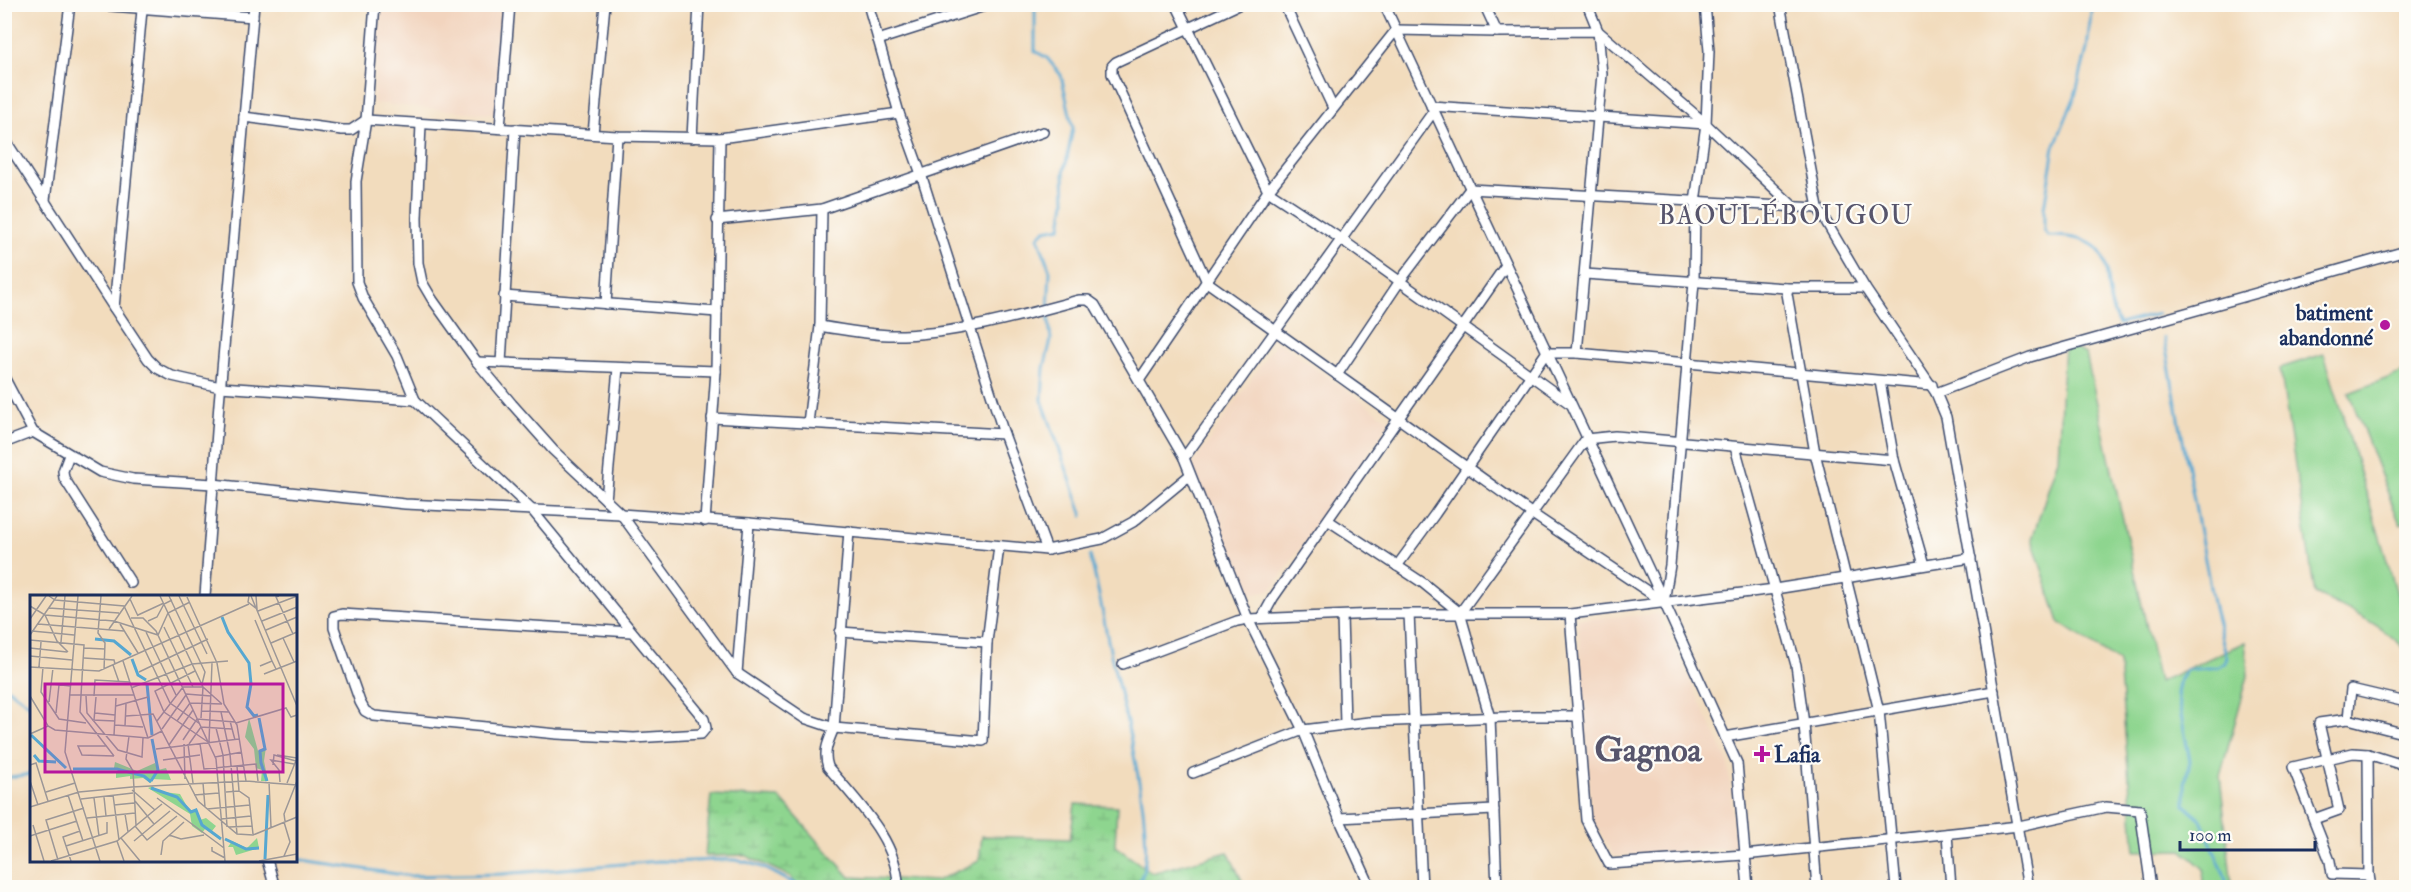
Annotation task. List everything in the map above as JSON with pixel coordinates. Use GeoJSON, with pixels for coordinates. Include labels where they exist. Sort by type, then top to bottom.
{"type":"FeatureCollection","features":[{"type":"Feature","properties":{"kind":"street"},"geometry":{"type":"LineString","coordinates":[[45,200],[70,4]]}},
{"type":"Feature","properties":{"kind":"street"},"geometry":{"type":"LineString","coordinates":[[85,4],[253,17]]}},
{"type":"Feature","properties":{"kind":"street"},"geometry":{"type":"LineString","coordinates":[[205,595],[220,387],[254,4]]}},
{"type":"Feature","properties":{"kind":"street"},"geometry":{"type":"LineString","coordinates":[[375,4],[366,120],[356,181],[357,282],[363,298],[397,356],[415,400],[532,510],[704,719],[705,728],[701,734],[634,738],[540,733],[374,716],[365,711],[360,702],[333,628],[334,616],[351,613],[631,632]]}},
{"type":"Feature","properties":{"kind":"street"},"geometry":{"type":"LineString","coordinates":[[500,128],[510,4]]}},
{"type":"Feature","properties":{"kind":"street"},"geometry":{"type":"LineString","coordinates":[[592,134],[605,4]]}},
{"type":"Feature","properties":{"kind":"street"},"geometry":{"type":"LineString","coordinates":[[692,138],[699,4]]}},
{"type":"Feature","properties":{"kind":"street"},"geometry":{"type":"LineString","coordinates":[[868,4],[899,113],[921,174],[1004,434],[1047,550]]}},
{"type":"Feature","properties":{"kind":"street"},"geometry":{"type":"LineString","coordinates":[[878,40],[991,4]]}},
{"type":"Feature","properties":{"kind":"street"},"geometry":{"type":"LineString","coordinates":[[1176,4],[1268,191],[1341,239],[1570,404]]}},
{"type":"Feature","properties":{"kind":"street"},"geometry":{"type":"LineString","coordinates":[[1240,4],[1116,62],[1112,66],[1112,74],[1207,282],[1531,513],[1664,602]]}},
{"type":"Feature","properties":{"kind":"street"},"geometry":{"type":"LineString","coordinates":[[1284,4],[1333,108]]}},
{"type":"Feature","properties":{"kind":"street"},"geometry":{"type":"LineString","coordinates":[[1384,4],[1737,763],[1748,888]]}},
{"type":"Feature","properties":{"kind":"street"},"geometry":{"type":"LineString","coordinates":[[1484,4],[1497,32]]}},
{"type":"Feature","properties":{"kind":"street"},"geometry":{"type":"LineString","coordinates":[[1664,602],[1670,565],[1694,282],[1695,202],[1706,124],[1709,51],[1705,4]]}},
{"type":"Feature","properties":{"kind":"street"},"geometry":{"type":"LineString","coordinates":[[1780,4],[1818,208],[1865,288],[1934,389],[1946,417],[2028,888]]}},
{"type":"Feature","properties":{"kind":"street"},"geometry":{"type":"LineString","coordinates":[[1577,354],[1602,74],[1598,31],[1587,5]]}},
{"type":"Feature","properties":{"kind":"street"},"geometry":{"type":"LineString","coordinates":[[114,308],[142,10]]}},
{"type":"Feature","properties":{"kind":"street"},"geometry":{"type":"LineString","coordinates":[[1140,379],[1268,191],[1396,30]]}},
{"type":"Feature","properties":{"kind":"street"},"geometry":{"type":"LineString","coordinates":[[1396,30],[1598,31],[1706,124],[1794,207]]}},
{"type":"Feature","properties":{"kind":"street"},"geometry":{"type":"LineString","coordinates":[[1432,109],[1706,124]]}},
{"type":"Feature","properties":{"kind":"street"},"geometry":{"type":"LineString","coordinates":[[1184,458],[1432,109]]}},
{"type":"Feature","properties":{"kind":"street"},"geometry":{"type":"LineString","coordinates":[[244,117],[342,130],[351,130],[366,120],[617,136],[720,138],[899,113]]}},
{"type":"Feature","properties":{"kind":"street"},"geometry":{"type":"LineString","coordinates":[[421,124],[417,238],[422,282],[477,362],[546,442],[621,514],[737,673],[804,718],[834,728],[983,741],[987,642],[999,546]]}},
{"type":"Feature","properties":{"kind":"street"},"geometry":{"type":"LineString","coordinates":[[501,363],[514,129]]}},
{"type":"Feature","properties":{"kind":"street"},"geometry":{"type":"LineString","coordinates":[[717,220],[822,209],[1043,132]]}},
{"type":"Feature","properties":{"kind":"street"},"geometry":{"type":"LineString","coordinates":[[606,304],[617,136]]}},
{"type":"Feature","properties":{"kind":"street"},"geometry":{"type":"LineString","coordinates":[[4,138],[114,308],[148,359],[157,368],[172,376],[220,387],[415,400]]}},
{"type":"Feature","properties":{"kind":"street"},"geometry":{"type":"LineString","coordinates":[[705,521],[716,371],[720,138]]}},
{"type":"Feature","properties":{"kind":"street"},"geometry":{"type":"LineString","coordinates":[[1470,189],[1818,208]]}},
{"type":"Feature","properties":{"kind":"street"},"geometry":{"type":"LineString","coordinates":[[1337,375],[1400,281],[1470,189]]}},
{"type":"Feature","properties":{"kind":"street"},"geometry":{"type":"LineString","coordinates":[[808,423],[820,326],[822,209]]}},
{"type":"Feature","properties":{"kind":"street"},"geometry":{"type":"LineString","coordinates":[[1546,353],[1880,381],[1934,389],[2030,357],[2406,251]]}},
{"type":"Feature","properties":{"kind":"street"},"geometry":{"type":"LineString","coordinates":[[1262,618],[1273,598],[1506,266]]}},
{"type":"Feature","properties":{"kind":"street"},"geometry":{"type":"LineString","coordinates":[[1585,274],[1786,288],[1865,288]]}},
{"type":"Feature","properties":{"kind":"street"},"geometry":{"type":"LineString","coordinates":[[1786,288],[1803,374],[1815,453],[1879,711],[1896,888]]}},
{"type":"Feature","properties":{"kind":"street"},"geometry":{"type":"LineString","coordinates":[[504,296],[717,312]]}},
{"type":"Feature","properties":{"kind":"street"},"geometry":{"type":"LineString","coordinates":[[820,326],[890,335],[970,327],[1079,300],[1088,300],[1095,305],[1184,458],[1248,619],[1303,730],[1371,888]]}},
{"type":"Feature","properties":{"kind":"street"},"geometry":{"type":"LineString","coordinates":[[1396,566],[1546,353]]}},
{"type":"Feature","properties":{"kind":"street"},"geometry":{"type":"LineString","coordinates":[[477,362],[716,371]]}},
{"type":"Feature","properties":{"kind":"street"},"geometry":{"type":"LineString","coordinates":[[606,500],[618,368]]}},
{"type":"Feature","properties":{"kind":"street"},"geometry":{"type":"LineString","coordinates":[[4,377],[33,432],[100,472],[133,479],[213,484],[405,504],[621,514],[749,523],[1047,550],[1102,539],[1133,522],[1190,475]]}},
{"type":"Feature","properties":{"kind":"street"},"geometry":{"type":"LineString","coordinates":[[1880,381],[1894,460],[1923,565]]}},
{"type":"Feature","properties":{"kind":"street"},"geometry":{"type":"LineString","coordinates":[[712,418],[1004,434]]}},
{"type":"Feature","properties":{"kind":"street"},"geometry":{"type":"LineString","coordinates":[[4,443],[33,432]]}},
{"type":"Feature","properties":{"kind":"street"},"geometry":{"type":"LineString","coordinates":[[1460,613],[1586,439],[1615,436],[1894,460]]}},
{"type":"Feature","properties":{"kind":"street"},"geometry":{"type":"LineString","coordinates":[[1735,447],[1796,665],[1804,724],[1817,888]]}},
{"type":"Feature","properties":{"kind":"street"},"geometry":{"type":"LineString","coordinates":[[69,455],[63,471],[64,478],[131,583]]}},
{"type":"Feature","properties":{"kind":"street"},"geometry":{"type":"LineString","coordinates":[[1329,521],[1423,583],[1460,613],[1490,718],[1497,888]]}},
{"type":"Feature","properties":{"kind":"street"},"geometry":{"type":"LineString","coordinates":[[737,673],[749,523]]}},
{"type":"Feature","properties":{"kind":"street"},"geometry":{"type":"LineString","coordinates":[[849,531],[834,728],[824,757],[828,767],[879,831],[890,853],[898,879],[898,888]]}},
{"type":"Feature","properties":{"kind":"street"},"geometry":{"type":"LineString","coordinates":[[1123,664],[1248,619],[1460,613],[1570,614],[1775,588],[1971,558]]}},
{"type":"Feature","properties":{"kind":"street"},"geometry":{"type":"LineString","coordinates":[[1409,614],[1422,888]]}},
{"type":"Feature","properties":{"kind":"street"},"geometry":{"type":"LineString","coordinates":[[1570,614],[1586,820],[1609,864],[1744,855],[2019,826],[2106,807],[2140,810],[2151,888]]}},
{"type":"Feature","properties":{"kind":"street"},"geometry":{"type":"LineString","coordinates":[[1342,616],[1345,724]]}},
{"type":"Feature","properties":{"kind":"street"},"geometry":{"type":"LineString","coordinates":[[840,632],[987,642]]}},
{"type":"Feature","properties":{"kind":"street"},"geometry":{"type":"LineString","coordinates":[[2348,719],[2351,689],[2406,702]]}},
{"type":"Feature","properties":{"kind":"street"},"geometry":{"type":"LineString","coordinates":[[1725,737],[1994,691]]}},
{"type":"Feature","properties":{"kind":"street"},"geometry":{"type":"LineString","coordinates":[[1192,773],[1303,730],[1345,724],[1415,720],[1577,716]]}},
{"type":"Feature","properties":{"kind":"street"},"geometry":{"type":"LineString","coordinates":[[2314,819],[2339,810],[2325,759],[2319,723],[2348,719],[2406,734]]}},
{"type":"Feature","properties":{"kind":"street"},"geometry":{"type":"LineString","coordinates":[[2369,875],[2332,874],[2330,861],[2293,767],[2353,753],[2368,754],[2406,766]]}},
{"type":"Feature","properties":{"kind":"street"},"geometry":{"type":"LineString","coordinates":[[2368,754],[2371,888]]}},
{"type":"Feature","properties":{"kind":"street"},"geometry":{"type":"LineString","coordinates":[[1339,818],[1494,810]]}},
{"type":"Feature","properties":{"kind":"street"},"geometry":{"type":"LineString","coordinates":[[1947,834],[1951,888]]}},
{"type":"Feature","properties":{"kind":"street"},"geometry":{"type":"LineString","coordinates":[[267,862],[275,888]]}},
{"type":"Feature","properties":{"kind":"shaded area"},"geometry":{"type":"Polygon","coordinates":[[[380,5],[507,5],[498,115],[373,103],[380,5]]]}},
{"type":"Feature","properties":{"kind":"shaded area"},"geometry":{"type":"Polygon","coordinates":[[[1277,341],[1390,421],[1271,590],[1247,594],[1190,469],[1277,341]]]}},
{"type":"Feature","properties":{"kind":"shaded area"},"geometry":{"type":"Polygon","coordinates":[[[1659,614],[1728,762],[1735,847],[1614,856],[1592,818],[1578,619],[1659,614]]]}},
{"type":"Feature","properties":{"kind":"green space"},"geometry":{"type":"Polygon","coordinates":[[[2064,344],[2086,354],[2159,682],[2245,642],[2248,676],[2220,776],[2232,887],[2202,887],[2204,869],[2182,850],[2135,851],[2119,662],[2059,622],[2032,539],[2058,459],[2064,344]]]}},
{"type":"Feature","properties":{"kind":"green space"},"geometry":{"type":"Polygon","coordinates":[[[2324,354],[2406,623],[2406,650],[2375,625],[2315,594],[2280,368],[2324,354]]]}},
{"type":"Feature","properties":{"kind":"green space"},"geometry":{"type":"Polygon","coordinates":[[[2406,371],[2406,522],[2400,524],[2349,393],[2406,371]]]}},
{"type":"Feature","properties":{"kind":"green space"},"geometry":{"type":"Polygon","coordinates":[[[711,795],[780,798],[850,877],[936,881],[979,861],[982,836],[1070,839],[1075,804],[1117,806],[1115,846],[1152,873],[1228,852],[1245,887],[798,887],[790,876],[744,855],[705,856],[711,795]]]}},
{"type":"Feature","properties":{"kind":"waterway"},"geometry":{"type":"LineString","coordinates":[[2092,4],[2087,49],[2075,96],[2054,147],[2044,208],[2044,230],[2048,236],[2074,238],[2090,244],[2100,252],[2105,264],[2112,308],[2119,324],[2158,314]]}},
{"type":"Feature","properties":{"kind":"waterway"},"geometry":{"type":"LineString","coordinates":[[1035,6],[1035,51],[1047,58],[1061,75],[1073,128],[1064,173],[1065,201],[1061,227],[1045,230],[1038,237],[1050,271],[1048,312],[1051,340],[1044,368],[1042,400],[1083,516]]}},
{"type":"Feature","properties":{"kind":"waterway"},"geometry":{"type":"LineString","coordinates":[[2164,338],[2214,608],[2227,658],[2224,664],[2218,667],[2186,670],[2180,678],[2177,694],[2190,761],[2185,783],[2185,805],[2200,818],[2225,876],[2227,888]]}},
{"type":"Feature","properties":{"kind":"waterway"},"geometry":{"type":"LineString","coordinates":[[1090,556],[1131,739],[1143,812],[1146,844],[1143,871],[1135,888]]}},
{"type":"Feature","properties":{"kind":"waterway"},"geometry":{"type":"LineString","coordinates":[[4,686],[30,705]]}},
{"type":"Feature","properties":{"kind":"waterway"},"geometry":{"type":"LineString","coordinates":[[4,778],[30,774]]}},
{"type":"Feature","properties":{"kind":"waterway"},"geometry":{"type":"LineString","coordinates":[[297,859],[410,876],[502,874],[659,861],[734,860],[752,863],[803,888]]}},
{"type":"Feature","properties":{"kind":"place","name":"batiment abandonné"},"geometry":{"type":"Point","coordinates":[2385,325]}},
{"type":"Feature","properties":{"kind":"place","name":"Lafia"},"geometry":{"type":"Point","coordinates":[1762,754]}},
{"type":"Feature","properties":{"kind":"district","name":"BAOULÉBOUGOU"},"geometry":{"type":"Point","coordinates":[1786,215]}},
{"type":"Feature","properties":{"kind":"district","name":"Gagnoa"},"geometry":{"type":"Point","coordinates":[1648,749]}}]}
